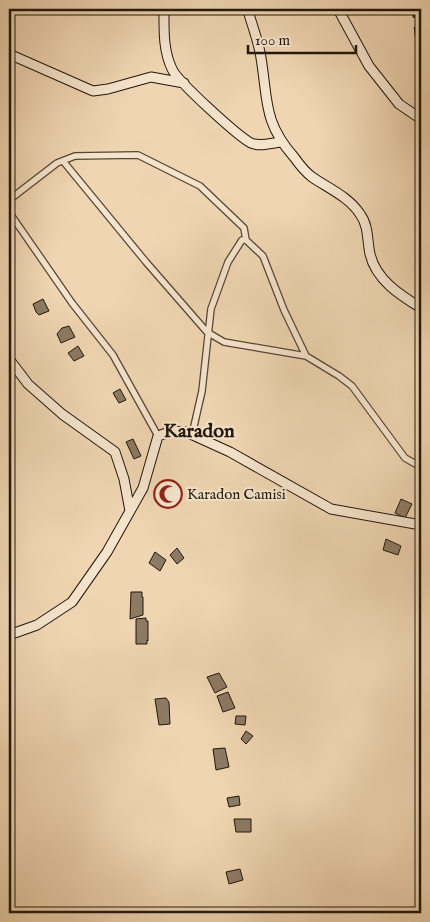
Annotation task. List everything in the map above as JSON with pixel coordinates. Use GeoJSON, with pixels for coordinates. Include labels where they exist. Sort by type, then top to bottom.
{"type":"FeatureCollection","features":[{"type":"Feature","properties":{"kind":"street"},"geometry":{"type":"LineString","coordinates":[[164,9],[164,46],[172,71],[222,120],[250,142],[260,145],[281,142]]}},
{"type":"Feature","properties":{"kind":"street"},"geometry":{"type":"LineString","coordinates":[[249,9],[261,57],[264,90],[270,122],[281,142],[310,175],[349,202],[361,215],[367,231],[370,255],[376,271],[397,294],[421,308]]}},
{"type":"Feature","properties":{"kind":"street"},"geometry":{"type":"LineString","coordinates":[[338,9],[369,66],[399,104],[421,119]]}},
{"type":"Feature","properties":{"kind":"street"},"geometry":{"type":"LineString","coordinates":[[9,54],[93,91],[151,78],[184,83]]}},
{"type":"Feature","properties":{"kind":"street"},"geometry":{"type":"LineString","coordinates":[[9,200],[40,175],[75,156],[138,155],[200,186],[244,228],[246,240],[263,256],[284,310],[306,356]]}},
{"type":"Feature","properties":{"kind":"street"},"geometry":{"type":"LineString","coordinates":[[63,161],[146,262],[207,332],[224,342],[306,356],[339,376],[352,386],[405,458],[421,467]]}},
{"type":"Feature","properties":{"kind":"street"},"geometry":{"type":"LineString","coordinates":[[9,212],[72,303],[113,354],[158,436],[143,488],[107,552],[72,602],[37,625],[9,635]]}},
{"type":"Feature","properties":{"kind":"street"},"geometry":{"type":"LineString","coordinates":[[192,435],[202,391],[211,309],[228,262],[242,240],[246,240]]}},
{"type":"Feature","properties":{"kind":"street"},"geometry":{"type":"LineString","coordinates":[[9,359],[28,384],[55,408],[115,452],[124,479],[130,511]]}},
{"type":"Feature","properties":{"kind":"street"},"geometry":{"type":"LineString","coordinates":[[158,436],[172,431],[186,432],[230,452],[331,509],[421,525]]}},
{"type":"Feature","properties":{"kind":"building"},"geometry":{"type":"Polygon","coordinates":[[[43,299],[49,311],[39,315],[33,304],[43,299]]]}},
{"type":"Feature","properties":{"kind":"building"},"geometry":{"type":"Polygon","coordinates":[[[69,326],[75,337],[61,343],[57,334],[62,328],[69,326]]]}},
{"type":"Feature","properties":{"kind":"building"},"geometry":{"type":"Polygon","coordinates":[[[78,346],[84,356],[74,361],[68,353],[78,346]]]}},
{"type":"Feature","properties":{"kind":"building"},"geometry":{"type":"Polygon","coordinates":[[[120,389],[126,400],[119,403],[113,393],[120,389]]]}},
{"type":"Feature","properties":{"kind":"building"},"geometry":{"type":"Polygon","coordinates":[[[133,439],[141,456],[134,459],[126,442],[133,439]]]}},
{"type":"Feature","properties":{"kind":"building","name":"Karadon Camisi"},"geometry":{"type":"Polygon","coordinates":[[[174,481],[181,500],[164,507],[156,489],[174,481]]]}},
{"type":"Feature","properties":{"kind":"building"},"geometry":{"type":"Polygon","coordinates":[[[401,499],[412,504],[405,518],[395,513],[401,499]]]}},
{"type":"Feature","properties":{"kind":"building"},"geometry":{"type":"Polygon","coordinates":[[[386,539],[401,546],[398,555],[383,550],[386,539]]]}},
{"type":"Feature","properties":{"kind":"building"},"geometry":{"type":"Polygon","coordinates":[[[177,548],[184,558],[177,564],[170,555],[177,548]]]}},
{"type":"Feature","properties":{"kind":"building"},"geometry":{"type":"Polygon","coordinates":[[[155,552],[166,560],[160,571],[149,563],[155,552]]]}},
{"type":"Feature","properties":{"kind":"building"},"geometry":{"type":"Polygon","coordinates":[[[131,592],[142,592],[143,615],[130,619],[131,592]]]}},
{"type":"Feature","properties":{"kind":"building"},"geometry":{"type":"Polygon","coordinates":[[[146,618],[146,621],[148,621],[147,644],[136,644],[136,619],[146,618]]]}},
{"type":"Feature","properties":{"kind":"building"},"geometry":{"type":"Polygon","coordinates":[[[219,673],[227,687],[215,693],[207,677],[219,673]]]}},
{"type":"Feature","properties":{"kind":"building"},"geometry":{"type":"Polygon","coordinates":[[[228,692],[235,708],[223,712],[217,696],[228,692]]]}},
{"type":"Feature","properties":{"kind":"building"},"geometry":{"type":"Polygon","coordinates":[[[166,698],[169,702],[170,724],[159,725],[155,699],[166,698]]]}},
{"type":"Feature","properties":{"kind":"building"},"geometry":{"type":"Polygon","coordinates":[[[236,716],[246,716],[245,725],[235,724],[236,716]]]}},
{"type":"Feature","properties":{"kind":"building"},"geometry":{"type":"Polygon","coordinates":[[[246,731],[253,736],[246,744],[241,739],[246,731]]]}},
{"type":"Feature","properties":{"kind":"building"},"geometry":{"type":"Polygon","coordinates":[[[225,748],[229,767],[216,770],[213,749],[225,748]]]}},
{"type":"Feature","properties":{"kind":"building"},"geometry":{"type":"Polygon","coordinates":[[[239,796],[240,805],[229,807],[227,798],[239,796]]]}},
{"type":"Feature","properties":{"kind":"building"},"geometry":{"type":"Polygon","coordinates":[[[234,819],[251,819],[251,832],[236,832],[234,819]]]}},
{"type":"Feature","properties":{"kind":"building"},"geometry":{"type":"Polygon","coordinates":[[[240,869],[243,880],[229,884],[226,872],[240,869]]]}},
{"type":"Feature","properties":{"kind":"railway"},"geometry":{"type":"LineString","coordinates":[[413,9],[417,50]]}},
{"type":"Feature","properties":{"kind":"place","name":"Karadon Camisi"},"geometry":{"type":"Point","coordinates":[168,494]}},
{"type":"Feature","properties":{"kind":"district","name":"Karadon"},"geometry":{"type":"Point","coordinates":[199,430]}}]}
